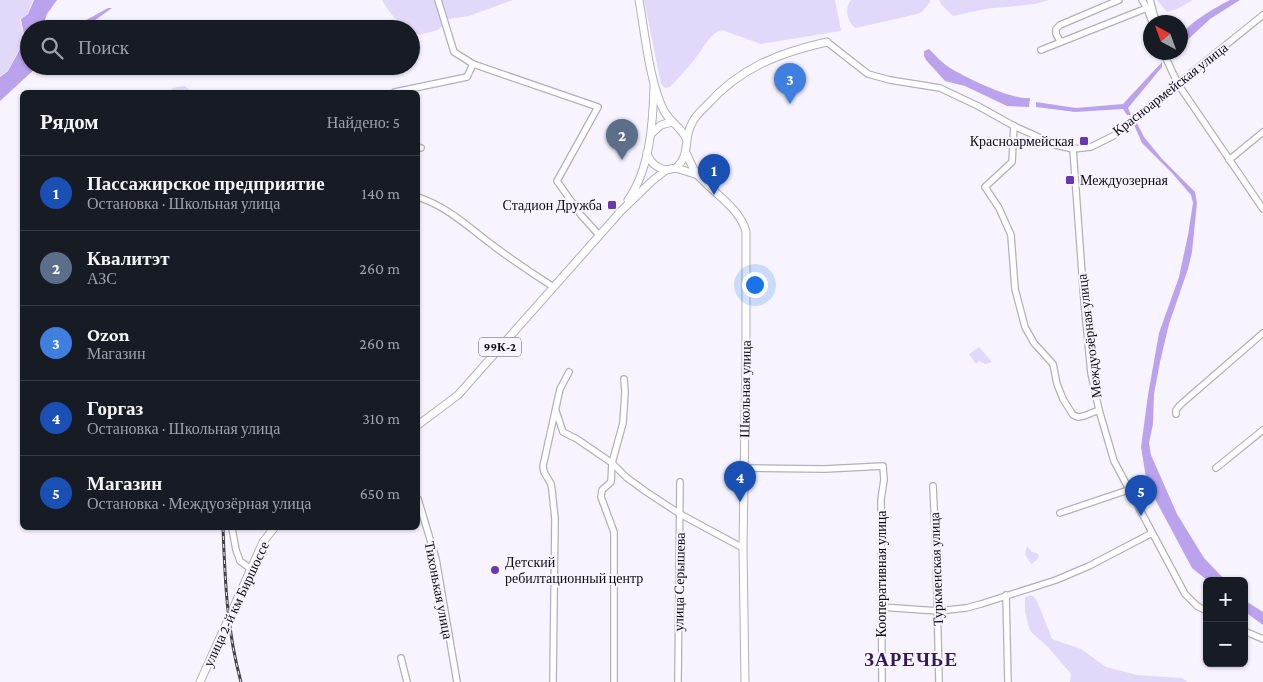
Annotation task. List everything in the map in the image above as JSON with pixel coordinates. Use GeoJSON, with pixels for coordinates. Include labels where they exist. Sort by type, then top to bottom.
{"type":"FeatureCollection","features":[{"type":"Feature","properties":{"kind":"main road","name":"99К-2"},"geometry":{"type":"LineString","coordinates":[[639,0],[654,81],[664,111],[686,138]]}},
{"type":"Feature","properties":{"kind":"main road"},"geometry":{"type":"LineString","coordinates":[[676,168],[684,159],[686,138],[694,119],[722,88],[749,69],[780,55],[827,42]]}},
{"type":"Feature","properties":{"kind":"main road","name":"99К-2"},"geometry":{"type":"LineString","coordinates":[[621,211],[632,196],[640,178],[647,152],[651,134],[654,81]]}},
{"type":"Feature","properties":{"kind":"main road"},"geometry":{"type":"LineString","coordinates":[[651,134],[661,125],[681,125],[694,119]]}},
{"type":"Feature","properties":{"kind":"main road"},"geometry":{"type":"LineString","coordinates":[[647,152],[651,162],[659,168],[666,170],[676,168],[698,175]]}},
{"type":"Feature","properties":{"kind":"main road"},"geometry":{"type":"LineString","coordinates":[[686,153],[698,175]]}},
{"type":"Feature","properties":{"kind":"main road","name":"99К-2"},"geometry":{"type":"LineString","coordinates":[[420,421],[458,395],[552,286],[621,211],[666,170]]}},
{"type":"Feature","properties":{"kind":"main road","name":"Школьная улица"},"geometry":{"type":"LineString","coordinates":[[698,175],[737,214],[744,224],[746,231],[743,548],[745,682]]}},
{"type":"Feature","properties":{"kind":"main road","name":"улица 2-й км Биршоссе"},"geometry":{"type":"LineString","coordinates":[[200,682],[263,542],[272,530]]}},
{"type":"Feature","properties":{"kind":"street"},"geometry":{"type":"LineString","coordinates":[[438,0],[454,52],[473,64],[598,107],[557,181],[581,215],[599,235]]}},
{"type":"Feature","properties":{"kind":"street"},"geometry":{"type":"LineString","coordinates":[[1060,41],[1056,34],[1056,29],[1060,25],[1119,0]]}},
{"type":"Feature","properties":{"kind":"street"},"geometry":{"type":"LineString","coordinates":[[1142,0],[1150,15]]}},
{"type":"Feature","properties":{"kind":"street"},"geometry":{"type":"LineString","coordinates":[[1150,0],[1153,15]]}},
{"type":"Feature","properties":{"kind":"street"},"geometry":{"type":"LineString","coordinates":[[1041,50],[1147,8]]}},
{"type":"Feature","properties":{"kind":"street","name":"Красноармейская улица"},"geometry":{"type":"LineString","coordinates":[[827,42],[868,74],[890,80],[940,88],[1014,126],[1056,145],[1073,149],[1091,147],[1113,136],[1263,15]]}},
{"type":"Feature","properties":{"kind":"street"},"geometry":{"type":"LineString","coordinates":[[1166,60],[1178,84],[1263,209]]}},
{"type":"Feature","properties":{"kind":"street"},"geometry":{"type":"LineString","coordinates":[[404,90],[467,76],[473,64]]}},
{"type":"Feature","properties":{"kind":"street"},"geometry":{"type":"LineString","coordinates":[[1014,126],[1012,162],[985,187],[999,208],[1010,235],[1015,289],[1025,327],[1034,343],[1053,364],[1057,384],[1063,399],[1073,415],[1078,417],[1084,416],[1099,410]]}},
{"type":"Feature","properties":{"kind":"street"},"geometry":{"type":"LineString","coordinates":[[1229,160],[1263,132]]}},
{"type":"Feature","properties":{"kind":"street","name":"Междуозёрная улица"},"geometry":{"type":"LineString","coordinates":[[1073,149],[1091,373],[1112,457],[1128,490],[1186,594],[1197,606],[1203,609]]}},
{"type":"Feature","properties":{"kind":"street"},"geometry":{"type":"LineString","coordinates":[[420,199],[432,202],[449,211],[552,286]]}},
{"type":"Feature","properties":{"kind":"street"},"geometry":{"type":"LineString","coordinates":[[1176,414],[1176,410],[1180,405],[1263,332]]}},
{"type":"Feature","properties":{"kind":"street"},"geometry":{"type":"LineString","coordinates":[[553,682],[555,519],[551,484],[544,472],[543,466],[560,389],[569,372]]}},
{"type":"Feature","properties":{"kind":"street"},"geometry":{"type":"LineString","coordinates":[[614,682],[614,532],[601,497],[602,490],[611,482],[612,463],[623,424],[624,379]]}},
{"type":"Feature","properties":{"kind":"street"},"geometry":{"type":"LineString","coordinates":[[555,409],[563,432],[577,439],[612,463],[626,478],[680,514],[743,548]]}},
{"type":"Feature","properties":{"kind":"street"},"geometry":{"type":"LineString","coordinates":[[1216,468],[1263,430]]}},
{"type":"Feature","properties":{"kind":"street","name":"Кооперативная улица"},"geometry":{"type":"LineString","coordinates":[[744,468],[825,469],[883,466],[884,480],[881,499],[882,682]]}},
{"type":"Feature","properties":{"kind":"street","name":"улица Серышева"},"geometry":{"type":"LineString","coordinates":[[678,682],[680,482]]}},
{"type":"Feature","properties":{"kind":"street","name":"Туркменская улица"},"geometry":{"type":"LineString","coordinates":[[933,486],[939,682]]}},
{"type":"Feature","properties":{"kind":"street"},"geometry":{"type":"LineString","coordinates":[[1060,513],[1128,490]]}},
{"type":"Feature","properties":{"kind":"street","name":"Тихонькая улица"},"geometry":{"type":"LineString","coordinates":[[420,506],[436,559],[457,682]]}},
{"type":"Feature","properties":{"kind":"street"},"geometry":{"type":"LineString","coordinates":[[232,530],[240,561],[251,569]]}},
{"type":"Feature","properties":{"kind":"street"},"geometry":{"type":"LineString","coordinates":[[882,607],[938,611],[966,608],[1056,580],[1089,566],[1152,533]]}},
{"type":"Feature","properties":{"kind":"street"},"geometry":{"type":"LineString","coordinates":[[1006,595],[1008,682]]}},
{"type":"Feature","properties":{"kind":"street"},"geometry":{"type":"LineString","coordinates":[[1248,633],[1263,639]]}},
{"type":"Feature","properties":{"kind":"street"},"geometry":{"type":"LineString","coordinates":[[400,658],[407,682]]}},
{"type":"Feature","properties":{"kind":"shaded area"},"geometry":{"type":"Polygon","coordinates":[[[0,0],[33,0],[27,14],[20,19],[20,48],[8,70],[0,76],[0,0]]]}},
{"type":"Feature","properties":{"kind":"shaded area"},"geometry":{"type":"Polygon","coordinates":[[[34,0],[57,0],[45,20],[21,20],[28,14],[34,0]]]}},
{"type":"Feature","properties":{"kind":"shaded area"},"geometry":{"type":"Polygon","coordinates":[[[382,0],[513,0],[469,16],[449,19],[438,30],[420,35],[420,20],[397,20],[389,12],[382,0]]]}},
{"type":"Feature","properties":{"kind":"shaded area"},"geometry":{"type":"Polygon","coordinates":[[[644,0],[835,0],[841,31],[761,44],[722,30],[710,37],[684,72],[670,87],[665,88],[661,84],[644,0]]]}},
{"type":"Feature","properties":{"kind":"shaded area"},"geometry":{"type":"Polygon","coordinates":[[[851,0],[930,0],[930,2],[922,12],[917,14],[856,28],[850,23],[847,11],[851,0]]]}},
{"type":"Feature","properties":{"kind":"shaded area"},"geometry":{"type":"Polygon","coordinates":[[[939,0],[1049,0],[1035,4],[985,9],[953,16],[939,0]]]}},
{"type":"Feature","properties":{"kind":"shaded area"},"geometry":{"type":"Polygon","coordinates":[[[1157,0],[1193,0],[1167,12],[1157,0]]]}},
{"type":"Feature","properties":{"kind":"shaded area"},"geometry":{"type":"Polygon","coordinates":[[[1230,0],[1240,0],[1210,19],[1188,39],[1188,27],[1230,0]]]}},
{"type":"Feature","properties":{"kind":"shaded area"},"geometry":{"type":"Polygon","coordinates":[[[108,8],[112,8],[95,20],[86,20],[108,8]]]}},
{"type":"Feature","properties":{"kind":"shaded area"},"geometry":{"type":"Polygon","coordinates":[[[20,49],[20,75],[28,75],[0,101],[0,77],[8,71],[20,49]]]}},
{"type":"Feature","properties":{"kind":"shaded area"},"geometry":{"type":"Polygon","coordinates":[[[929,49],[947,66],[989,88],[1012,96],[1030,98],[1029,107],[1007,106],[965,86],[945,81],[924,56],[924,51],[929,49]]]}},
{"type":"Feature","properties":{"kind":"shaded area"},"geometry":{"type":"Polygon","coordinates":[[[1162,62],[1162,67],[1128,108],[1131,115],[1127,115],[1123,109],[1075,112],[1036,107],[1036,102],[1076,108],[1123,104],[1162,62]]]}},
{"type":"Feature","properties":{"kind":"shaded area"},"geometry":{"type":"Polygon","coordinates":[[[184,86],[190,90],[170,90],[184,86]]]}},
{"type":"Feature","properties":{"kind":"shaded area"},"geometry":{"type":"Polygon","coordinates":[[[1137,123],[1144,137],[1162,159],[1195,192],[1197,203],[1192,252],[1169,324],[1160,362],[1154,394],[1153,424],[1149,443],[1151,455],[1177,514],[1204,558],[1222,577],[1203,577],[1192,568],[1147,484],[1141,447],[1148,395],[1159,333],[1179,277],[1193,203],[1191,195],[1142,143],[1134,125],[1137,123]]]}},
{"type":"Feature","properties":{"kind":"shaded area"},"geometry":{"type":"Polygon","coordinates":[[[979,347],[992,362],[985,364],[979,361],[976,364],[969,354],[979,347]]]}},
{"type":"Feature","properties":{"kind":"shaded area"},"geometry":{"type":"Polygon","coordinates":[[[1027,546],[1032,552],[1039,555],[1037,560],[1031,564],[1025,554],[1027,546]]]}},
{"type":"Feature","properties":{"kind":"shaded area"},"geometry":{"type":"Polygon","coordinates":[[[1032,595],[1037,601],[1052,639],[1081,649],[1106,667],[1137,675],[1182,678],[1188,682],[1070,682],[1071,674],[1048,647],[1030,631],[1025,612],[1025,597],[1032,595]]]}},
{"type":"Feature","properties":{"kind":"shaded area"},"geometry":{"type":"Polygon","coordinates":[[[1248,603],[1263,612],[1263,625],[1248,614],[1248,603]]]}},
{"type":"Feature","properties":{"kind":"railway"},"geometry":{"type":"LineString","coordinates":[[223,530],[230,625],[241,682]]}},
{"type":"Feature","properties":{"kind":"place","name":"Ozon"},"geometry":{"type":"Point","coordinates":[790,104]}},
{"type":"Feature","properties":{"kind":"place","name":"Красноармейская"},"geometry":{"type":"Point","coordinates":[1084,141]}},
{"type":"Feature","properties":{"kind":"place","name":"Квалитэт"},"geometry":{"type":"Point","coordinates":[622,160]}},
{"type":"Feature","properties":{"kind":"place","name":"Междуозерная"},"geometry":{"type":"Point","coordinates":[1070,180]}},
{"type":"Feature","properties":{"kind":"place","name":"Пассажирское предприятие"},"geometry":{"type":"Point","coordinates":[714,195]}},
{"type":"Feature","properties":{"kind":"place","name":"Стадион Дружба"},"geometry":{"type":"Point","coordinates":[612,205]}},
{"type":"Feature","properties":{"kind":"place","name":"Горгаз"},"geometry":{"type":"Point","coordinates":[740,502]}},
{"type":"Feature","properties":{"kind":"place","name":"Магазин"},"geometry":{"type":"Point","coordinates":[1141,516]}},
{"type":"Feature","properties":{"kind":"place","name":"Детский ребилтационный центр"},"geometry":{"type":"Point","coordinates":[495,570]}},
{"type":"Feature","properties":{"kind":"district","name":"ЗАРЕЧЬЕ"},"geometry":{"type":"Point","coordinates":[911,659]}}]}
